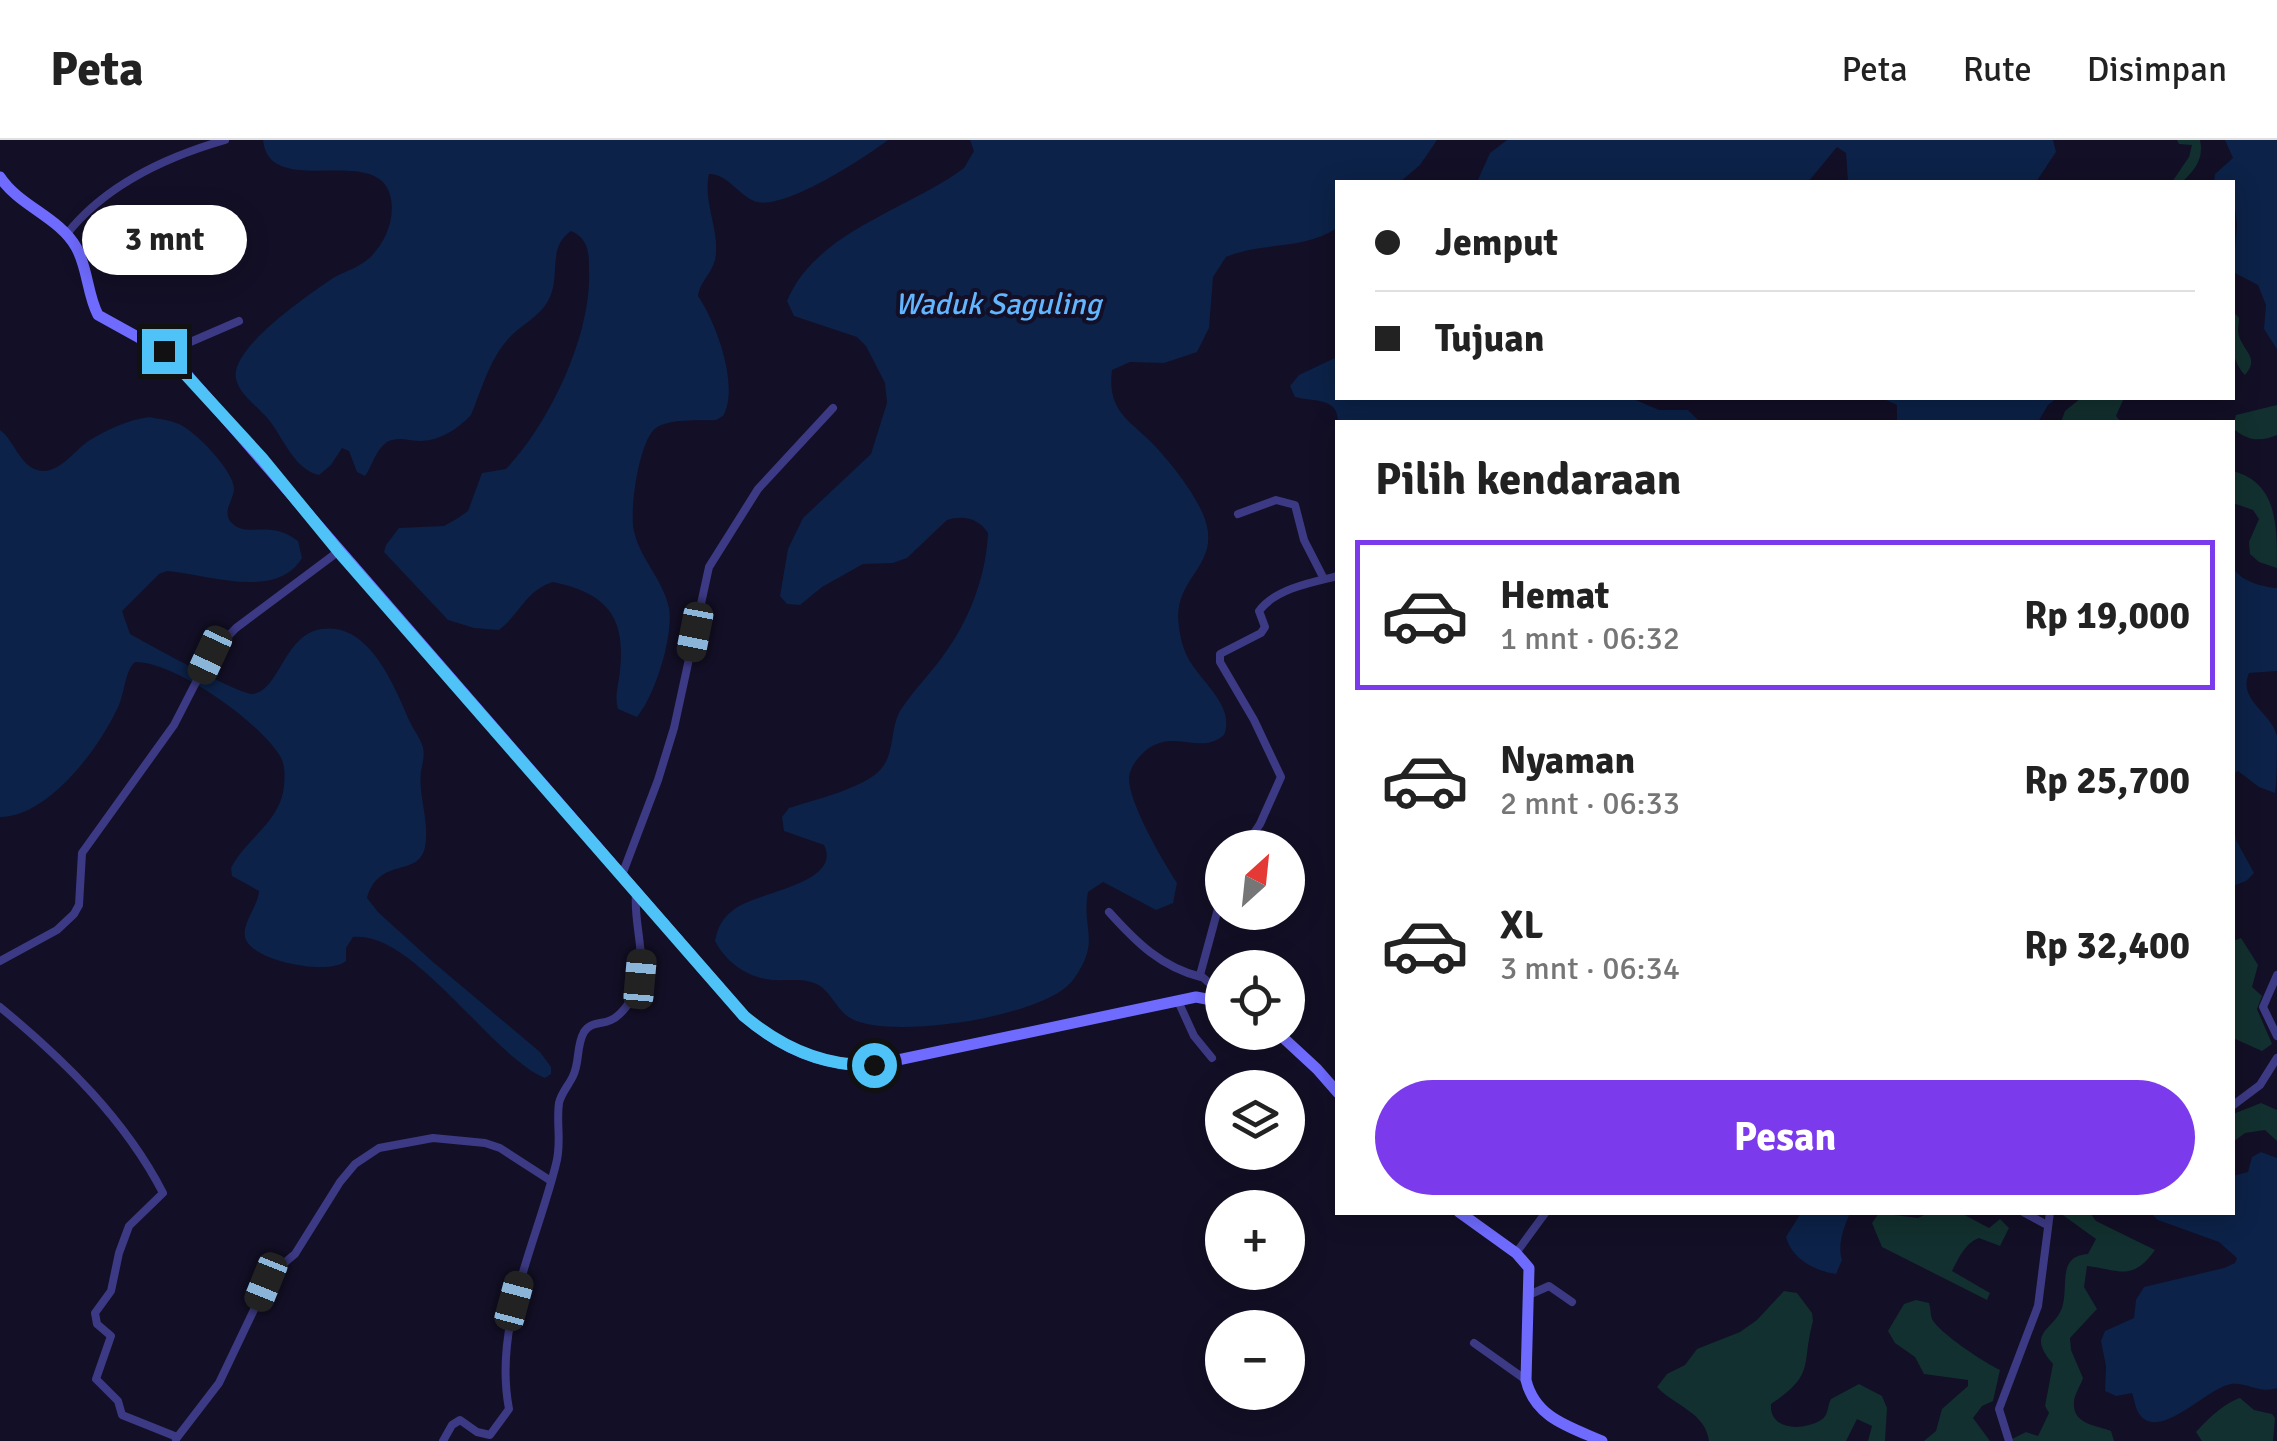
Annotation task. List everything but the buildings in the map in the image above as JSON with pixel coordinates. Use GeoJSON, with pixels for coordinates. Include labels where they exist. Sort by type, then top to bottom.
{"type":"FeatureCollection","features":[{"type":"Feature","properties":{"kind":"main road"},"geometry":{"type":"LineString","coordinates":[[0,177],[66,234],[76,248],[98,315],[172,357],[744,1016],[768,1034],[809,1057],[840,1064],[874,1065],[1196,997],[1205,999]]}},
{"type":"Feature","properties":{"kind":"main road"},"geometry":{"type":"LineString","coordinates":[[1296,1050],[1335,1090]]}},
{"type":"Feature","properties":{"kind":"main road"},"geometry":{"type":"LineString","coordinates":[[1463,1215],[1516,1253],[1529,1268],[1526,1380],[1533,1397],[1563,1426],[1602,1441]]}},
{"type":"Feature","properties":{"kind":"street"},"geometry":{"type":"LineString","coordinates":[[66,234],[112,192],[175,156],[225,140]]}},
{"type":"Feature","properties":{"kind":"street"},"geometry":{"type":"LineString","coordinates":[[150,345],[188,343],[240,321]]}},
{"type":"Feature","properties":{"kind":"street"},"geometry":{"type":"LineString","coordinates":[[622,875],[674,728],[709,567],[762,485],[833,408]]}},
{"type":"Feature","properties":{"kind":"street"},"geometry":{"type":"LineString","coordinates":[[1238,514],[1276,500],[1295,505],[1304,540],[1324,579]]}},
{"type":"Feature","properties":{"kind":"street"},"geometry":{"type":"LineString","coordinates":[[0,961],[57,930],[74,914],[79,905],[82,853],[188,702],[210,655],[247,620],[339,552]]}},
{"type":"Feature","properties":{"kind":"street"},"geometry":{"type":"LineString","coordinates":[[1256,830],[1281,777],[1220,662],[1220,654],[1261,633],[1264,623],[1258,611],[1265,604],[1335,577]]}},
{"type":"Feature","properties":{"kind":"street"},"geometry":{"type":"LineString","coordinates":[[443,1441],[460,1420],[477,1432],[490,1434],[509,1409],[506,1361],[512,1312],[561,1144],[559,1102],[573,1076],[584,1032],[590,1026],[612,1020],[635,993],[642,958],[634,910],[637,890]]}},
{"type":"Feature","properties":{"kind":"street"},"geometry":{"type":"LineString","coordinates":[[1108,912],[1157,960],[1205,981]]}},
{"type":"Feature","properties":{"kind":"street"},"geometry":{"type":"LineString","coordinates":[[1201,978],[1213,930]]}},
{"type":"Feature","properties":{"kind":"street"},"geometry":{"type":"LineString","coordinates":[[2277,975],[2264,1011],[2277,1036]]}},
{"type":"Feature","properties":{"kind":"street"},"geometry":{"type":"LineString","coordinates":[[1178,1001],[1194,1036],[1212,1058]]}},
{"type":"Feature","properties":{"kind":"street"},"geometry":{"type":"LineString","coordinates":[[0,1007],[67,1066],[119,1123],[163,1192],[130,1226],[118,1253],[111,1291],[96,1312],[97,1324],[110,1336],[96,1380],[118,1402],[122,1415],[176,1439],[219,1384],[272,1274],[295,1254],[340,1182],[379,1148],[433,1138],[486,1144],[500,1148],[551,1181]]}},
{"type":"Feature","properties":{"kind":"street"},"geometry":{"type":"LineString","coordinates":[[2235,1104],[2260,1085],[2277,1058]]}},
{"type":"Feature","properties":{"kind":"street"},"geometry":{"type":"LineString","coordinates":[[1516,1253],[1544,1215]]}},
{"type":"Feature","properties":{"kind":"street"},"geometry":{"type":"LineString","coordinates":[[2029,1215],[2047,1225]]}},
{"type":"Feature","properties":{"kind":"street"},"geometry":{"type":"LineString","coordinates":[[2009,1441],[1999,1408],[2038,1306],[2049,1215]]}},
{"type":"Feature","properties":{"kind":"street"},"geometry":{"type":"LineString","coordinates":[[1531,1294],[1549,1286],[1572,1302]]}},
{"type":"Feature","properties":{"kind":"street"},"geometry":{"type":"LineString","coordinates":[[1474,1342],[1526,1380]]}},
{"type":"Feature","properties":{"kind":"green space"},"geometry":{"type":"Polygon","coordinates":[[[2177,140],[2200,140],[2201,153],[2187,178],[2173,180],[2192,145],[2179,144],[2177,140]]]}},
{"type":"Feature","properties":{"kind":"green space"},"geometry":{"type":"Polygon","coordinates":[[[2235,313],[2239,318],[2239,336],[2251,359],[2245,375],[2235,356],[2235,313]]]}},
{"type":"Feature","properties":{"kind":"green space"},"geometry":{"type":"Polygon","coordinates":[[[2079,400],[2123,400],[2116,416],[2119,420],[2062,420],[2065,411],[2079,400]]]}},
{"type":"Feature","properties":{"kind":"green space"},"geometry":{"type":"Polygon","coordinates":[[[2277,405],[2277,435],[2265,439],[2243,436],[2235,430],[2236,415],[2277,405]]]}},
{"type":"Feature","properties":{"kind":"green space"},"geometry":{"type":"Polygon","coordinates":[[[2235,472],[2258,485],[2272,507],[2277,568],[2250,554],[2249,542],[2259,519],[2253,510],[2235,504],[2235,472]]]}},
{"type":"Feature","properties":{"kind":"green space"},"geometry":{"type":"Polygon","coordinates":[[[2241,938],[2258,965],[2252,987],[2262,996],[2257,1009],[2272,1044],[2262,1051],[2235,1039],[2235,940],[2241,938]]]}},
{"type":"Feature","properties":{"kind":"green space"},"geometry":{"type":"Polygon","coordinates":[[[2261,1103],[2277,1110],[2277,1141],[2265,1130],[2245,1133],[2235,1140],[2235,1113],[2261,1103]]]}},
{"type":"Feature","properties":{"kind":"green space"},"geometry":{"type":"Polygon","coordinates":[[[1878,1215],[1965,1215],[1989,1228],[2000,1219],[2009,1228],[2000,1246],[1979,1238],[1969,1244],[1952,1271],[1990,1293],[1987,1300],[1882,1247],[1872,1223],[1878,1215]]]}},
{"type":"Feature","properties":{"kind":"green space"},"geometry":{"type":"Polygon","coordinates":[[[2063,1215],[2092,1215],[2096,1221],[2155,1250],[2139,1267],[2124,1272],[2087,1266],[2084,1287],[2097,1309],[2070,1338],[2083,1378],[2074,1410],[2086,1423],[2111,1431],[2114,1441],[2008,1441],[2026,1432],[2038,1436],[2049,1413],[2045,1406],[2053,1364],[2041,1344],[2042,1337],[2060,1313],[2068,1265],[2088,1254],[2096,1239],[2063,1215]]]}},
{"type":"Feature","properties":{"kind":"green space"},"geometry":{"type":"Polygon","coordinates":[[[1784,1291],[1797,1293],[1812,1313],[1813,1321],[1801,1376],[1771,1404],[1775,1419],[1789,1426],[1814,1424],[1825,1416],[1831,1399],[1859,1384],[1882,1396],[1887,1408],[1885,1441],[1868,1441],[1872,1426],[1857,1419],[1846,1441],[1709,1441],[1702,1423],[1657,1387],[1667,1374],[1685,1365],[1697,1349],[1740,1332],[1757,1320],[1784,1291]]]}},
{"type":"Feature","properties":{"kind":"green space"},"geometry":{"type":"Polygon","coordinates":[[[1916,1300],[1929,1303],[1932,1319],[1943,1332],[2000,1370],[1993,1401],[1982,1406],[1973,1418],[1990,1441],[1924,1441],[1936,1431],[1942,1409],[1968,1386],[1968,1380],[1924,1374],[1915,1357],[1895,1343],[1888,1331],[1904,1304],[1916,1300]]]}},
{"type":"Feature","properties":{"kind":"green space"},"geometry":{"type":"Polygon","coordinates":[[[2240,1398],[2254,1410],[2272,1414],[2273,1441],[2202,1441],[2196,1432],[2222,1408],[2240,1398]]]}},
{"type":"Feature","properties":{"kind":"water"},"geometry":{"type":"Polygon","coordinates":[[[263,140],[888,140],[823,181],[767,203],[748,198],[721,177],[709,174],[716,253],[698,296],[724,355],[728,404],[723,416],[716,420],[677,421],[656,428],[640,461],[634,493],[634,531],[666,598],[670,620],[662,665],[637,717],[618,709],[619,635],[615,621],[599,600],[553,582],[530,596],[499,630],[474,628],[448,620],[384,552],[399,528],[444,526],[468,511],[482,473],[506,469],[538,428],[565,376],[583,322],[589,270],[585,242],[571,231],[563,238],[556,254],[548,301],[502,347],[466,420],[434,439],[387,442],[365,476],[357,472],[349,451],[342,448],[319,475],[296,460],[269,420],[241,391],[236,379],[237,366],[273,323],[373,254],[390,224],[391,199],[383,182],[368,174],[284,167],[270,158],[263,140]]]}},
{"type":"Feature","properties":{"kind":"water","name":"Waduk Saguling"},"geometry":{"type":"Polygon","coordinates":[[[970,140],[1437,140],[1420,165],[1402,180],[1335,180],[1335,229],[1310,240],[1226,257],[1213,277],[1209,328],[1197,352],[1164,363],[1130,362],[1112,370],[1116,405],[1181,478],[1199,505],[1208,532],[1203,559],[1182,595],[1179,627],[1187,656],[1221,703],[1226,724],[1224,735],[1206,743],[1157,744],[1136,760],[1129,778],[1140,817],[1177,883],[1173,903],[1156,910],[1103,882],[1088,892],[1087,955],[1073,980],[1057,993],[1033,1005],[967,1021],[932,1026],[872,1025],[846,1015],[814,983],[773,980],[743,971],[715,941],[722,922],[736,908],[795,885],[821,869],[827,858],[824,845],[784,831],[782,817],[789,808],[851,788],[881,769],[900,711],[938,663],[968,613],[980,582],[988,533],[970,519],[947,520],[907,558],[893,563],[863,564],[822,587],[800,605],[787,604],[780,596],[788,549],[803,518],[871,454],[887,403],[885,383],[866,346],[857,337],[794,316],[787,301],[801,277],[841,239],[942,183],[964,168],[974,151],[970,140]]]}},
{"type":"Feature","properties":{"kind":"water"},"geometry":{"type":"Polygon","coordinates":[[[1507,140],[2053,140],[2056,152],[2037,180],[1848,180],[1846,153],[1837,147],[1810,180],[1478,180],[1490,153],[1507,140]]]}},
{"type":"Feature","properties":{"kind":"water"},"geometry":{"type":"Polygon","coordinates":[[[2225,140],[2277,140],[2277,349],[2264,329],[2266,305],[2258,285],[2235,273],[2235,180],[2214,180],[2215,174],[2233,158],[2225,140]]]}},
{"type":"Feature","properties":{"kind":"water"},"geometry":{"type":"Polygon","coordinates":[[[1335,358],[1335,400],[1636,400],[1659,410],[1688,410],[1698,420],[1338,420],[1329,404],[1295,397],[1290,386],[1299,375],[1335,358]]]}},
{"type":"Feature","properties":{"kind":"water"},"geometry":{"type":"Polygon","coordinates":[[[1886,400],[2054,400],[2039,420],[1897,420],[1897,405],[1886,400]]]}},
{"type":"Feature","properties":{"kind":"water"},"geometry":{"type":"Polygon","coordinates":[[[149,417],[186,428],[220,462],[234,488],[228,511],[233,524],[288,535],[298,541],[302,558],[276,579],[258,582],[167,571],[159,574],[122,611],[130,634],[213,678],[253,694],[270,683],[291,651],[309,633],[339,630],[367,646],[388,676],[423,746],[421,781],[426,837],[421,856],[380,877],[367,898],[433,962],[540,1052],[551,1067],[551,1074],[545,1078],[501,1046],[426,973],[376,940],[353,937],[346,948],[346,961],[324,967],[291,964],[250,946],[245,932],[259,891],[232,876],[231,868],[276,810],[284,786],[283,763],[270,742],[236,711],[171,671],[135,662],[111,722],[71,776],[37,805],[0,817],[0,430],[26,463],[45,471],[59,466],[104,432],[149,417]]]}},
{"type":"Feature","properties":{"kind":"water"},"geometry":{"type":"Polygon","coordinates":[[[2235,570],[2252,583],[2277,588],[2277,671],[2249,673],[2247,682],[2247,691],[2277,736],[2275,793],[2259,787],[2238,771],[2235,773],[2235,570]]]}},
{"type":"Feature","properties":{"kind":"water"},"geometry":{"type":"Polygon","coordinates":[[[2235,834],[2254,873],[2235,885],[2235,834]]]}},
{"type":"Feature","properties":{"kind":"water"},"geometry":{"type":"Polygon","coordinates":[[[2261,1152],[2277,1158],[2277,1388],[2264,1390],[2231,1384],[2171,1418],[2149,1421],[2138,1413],[2132,1393],[2116,1396],[2105,1391],[2101,1341],[2105,1331],[2134,1318],[2136,1300],[2144,1287],[2235,1263],[2237,1258],[2219,1242],[2153,1215],[2235,1215],[2235,1175],[2248,1172],[2252,1157],[2261,1152]]]}},
{"type":"Feature","properties":{"kind":"water"},"geometry":{"type":"Polygon","coordinates":[[[1800,1215],[1849,1215],[1836,1274],[1805,1263],[1793,1252],[1786,1237],[1800,1215]]]}},
{"type":"Feature","properties":{"kind":"route"},"geometry":{"type":"LineString","coordinates":[[164,351],[262,458],[339,552],[744,1016],[776,1040],[809,1057],[856,1066],[874,1065]]}}]}
